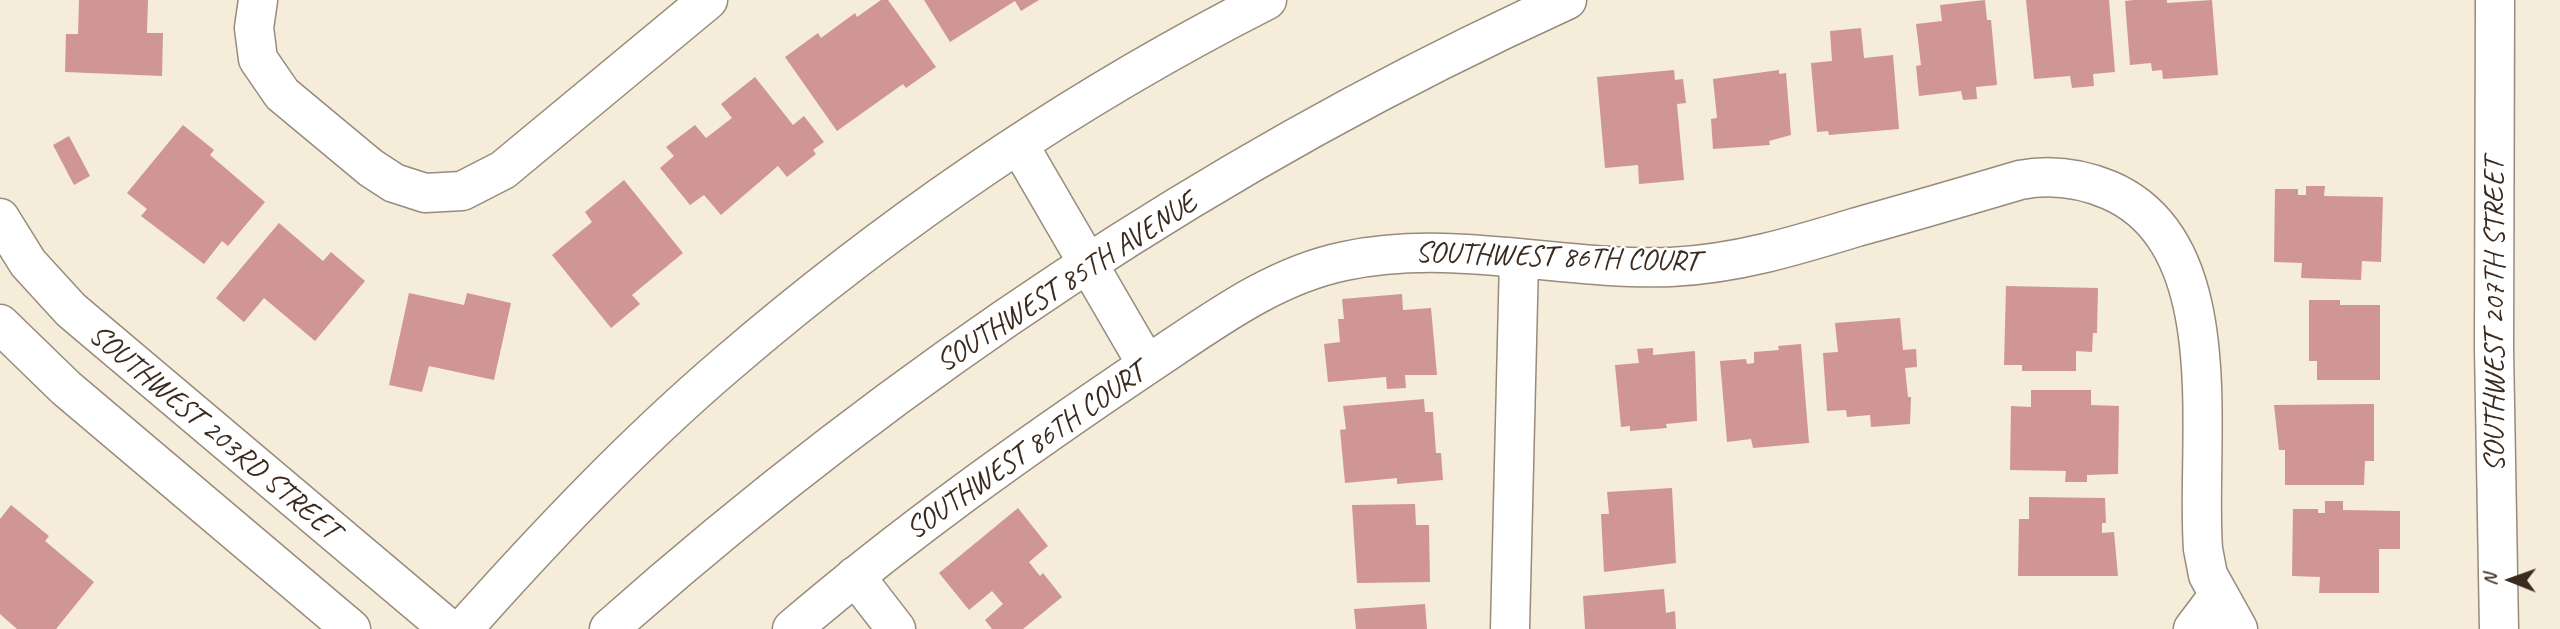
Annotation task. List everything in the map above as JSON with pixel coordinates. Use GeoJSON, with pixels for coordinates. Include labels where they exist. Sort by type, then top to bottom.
{"type":"FeatureCollection","features":[{"type":"Feature","properties":{"kind":"street"},"geometry":{"type":"LineString","coordinates":[[258,0],[254,28],[258,58],[282,94],[371,168],[394,183],[425,193],[463,191],[503,170],[708,0]]}},
{"type":"Feature","properties":{"kind":"street"},"geometry":{"type":"LineString","coordinates":[[463,629],[610,473],[727,364],[912,218],[1107,89],[1267,0]]}},
{"type":"Feature","properties":{"kind":"street","name":"SOUTHWEST 85TH AVENUE"},"geometry":{"type":"LineString","coordinates":[[609,629],[692,556],[848,433],[972,343],[1087,266],[1282,147],[1412,77],[1567,0]]}},
{"type":"Feature","properties":{"kind":"street","name":"SOUTHWEST 207TH STREET"},"geometry":{"type":"LineString","coordinates":[[2495,0],[2494,349],[2499,629]]}},
{"type":"Feature","properties":{"kind":"street"},"geometry":{"type":"LineString","coordinates":[[1019,145],[1147,365]]}},
{"type":"Feature","properties":{"kind":"street","name":"SOUTHWEST 86TH COURT"},"geometry":{"type":"LineString","coordinates":[[796,628],[855,576],[1031,444],[1250,299],[1288,278],[1314,268],[1404,253],[1654,267],[1724,262],[1780,251],[2036,177],[2085,182],[2128,199],[2152,220],[2179,263],[2196,321],[2202,418],[2203,549],[2208,575],[2238,629]]}},
{"type":"Feature","properties":{"kind":"street","name":"SOUTHWEST 203RD STREET"},"geometry":{"type":"LineString","coordinates":[[0,218],[28,263],[71,310],[449,629]]}},
{"type":"Feature","properties":{"kind":"street"},"geometry":{"type":"LineString","coordinates":[[1510,629],[1519,259]]}},
{"type":"Feature","properties":{"kind":"street","name":"SOUTHWEST 203RD STREET"},"geometry":{"type":"LineString","coordinates":[[0,324],[65,388],[351,629]]}},
{"type":"Feature","properties":{"kind":"street"},"geometry":{"type":"LineString","coordinates":[[855,576],[895,629]]}},
{"type":"Feature","properties":{"kind":"street"},"geometry":{"type":"LineString","coordinates":[[2193,629],[2218,596]]}},
{"type":"Feature","properties":{"kind":"building"},"geometry":{"type":"Polygon","coordinates":[[[79,0],[148,0],[147,33],[163,33],[162,76],[65,72],[66,34],[78,34],[79,0]]]}},
{"type":"Feature","properties":{"kind":"building"},"geometry":{"type":"Polygon","coordinates":[[[881,0],[888,0],[936,67],[906,88],[903,84],[837,131],[785,57],[818,33],[821,38],[855,13],[857,17],[881,0]]]}},
{"type":"Feature","properties":{"kind":"building"},"geometry":{"type":"Polygon","coordinates":[[[924,0],[1039,0],[1021,11],[1015,1],[950,42],[924,0]]]}},
{"type":"Feature","properties":{"kind":"building"},"geometry":{"type":"Polygon","coordinates":[[[1985,0],[1987,20],[1991,20],[1997,85],[1976,87],[1977,99],[1963,100],[1961,91],[1919,96],[1916,66],[1921,65],[1916,24],[1942,21],[1940,5],[1985,0]]]}},
{"type":"Feature","properties":{"kind":"building"},"geometry":{"type":"Polygon","coordinates":[[[2026,0],[2109,0],[2115,72],[2093,74],[2094,86],[2072,88],[2070,76],[2034,79],[2026,0]]]}},
{"type":"Feature","properties":{"kind":"building"},"geometry":{"type":"Polygon","coordinates":[[[2167,0],[2167,3],[2212,0],[2218,75],[2163,79],[2162,70],[2152,71],[2151,63],[2130,65],[2125,1],[2167,0]]]}},
{"type":"Feature","properties":{"kind":"building"},"geometry":{"type":"Polygon","coordinates":[[[1861,28],[1864,58],[1893,55],[1899,129],[1829,135],[1828,131],[1817,132],[1811,63],[1832,61],[1830,31],[1861,28]]]}},
{"type":"Feature","properties":{"kind":"building"},"geometry":{"type":"Polygon","coordinates":[[[1674,70],[1675,80],[1683,79],[1686,103],[1677,104],[1684,180],[1639,184],[1638,165],[1605,168],[1597,77],[1674,70]]]}},
{"type":"Feature","properties":{"kind":"building"},"geometry":{"type":"Polygon","coordinates":[[[1779,70],[1779,74],[1786,73],[1791,135],[1769,141],[1770,145],[1713,149],[1711,119],[1717,118],[1713,79],[1779,70]]]}},
{"type":"Feature","properties":{"kind":"building"},"geometry":{"type":"Polygon","coordinates":[[[755,77],[793,125],[804,116],[824,142],[813,150],[816,154],[787,177],[778,166],[721,215],[704,195],[690,205],[660,168],[674,156],[666,147],[695,125],[706,138],[732,118],[721,104],[755,77]]]}},
{"type":"Feature","properties":{"kind":"building"},"geometry":{"type":"Polygon","coordinates":[[[183,125],[214,150],[210,155],[265,202],[228,246],[222,241],[204,264],[141,216],[147,209],[127,193],[183,125]]]}},
{"type":"Feature","properties":{"kind":"building"},"geometry":{"type":"Polygon","coordinates":[[[69,136],[90,176],[74,185],[53,145],[69,136]]]}},
{"type":"Feature","properties":{"kind":"building"},"geometry":{"type":"Polygon","coordinates":[[[624,180],[683,253],[632,295],[640,304],[611,328],[552,255],[592,222],[585,212],[624,180]]]}},
{"type":"Feature","properties":{"kind":"building"},"geometry":{"type":"Polygon","coordinates":[[[2306,186],[2325,186],[2324,196],[2383,197],[2381,262],[2362,261],[2361,280],[2301,278],[2302,263],[2274,262],[2275,189],[2298,189],[2298,195],[2306,195],[2306,186]]]}},
{"type":"Feature","properties":{"kind":"building"},"geometry":{"type":"Polygon","coordinates":[[[279,223],[323,261],[331,252],[365,281],[315,341],[264,298],[244,322],[216,298],[279,223]]]}},
{"type":"Feature","properties":{"kind":"building"},"geometry":{"type":"Polygon","coordinates":[[[2006,286],[2098,288],[2097,333],[2093,333],[2092,352],[2076,351],[2076,371],[2022,371],[2022,365],[2004,365],[2006,286]]]}},
{"type":"Feature","properties":{"kind":"building"},"geometry":{"type":"Polygon","coordinates":[[[409,293],[464,305],[467,293],[511,303],[494,380],[429,366],[422,392],[389,385],[409,293]]]}},
{"type":"Feature","properties":{"kind":"building"},"geometry":{"type":"Polygon","coordinates":[[[1402,294],[1403,310],[1431,308],[1437,375],[1405,375],[1406,388],[1387,389],[1386,377],[1328,382],[1324,344],[1340,342],[1338,319],[1344,319],[1342,299],[1402,294]]]}},
{"type":"Feature","properties":{"kind":"building"},"geometry":{"type":"Polygon","coordinates":[[[2309,300],[2340,300],[2340,305],[2380,305],[2380,380],[2317,380],[2317,361],[2309,361],[2309,300]]]}},
{"type":"Feature","properties":{"kind":"building"},"geometry":{"type":"Polygon","coordinates":[[[1900,318],[1903,350],[1916,349],[1917,367],[1905,368],[1908,397],[1911,397],[1910,424],[1871,427],[1870,415],[1847,417],[1846,410],[1827,411],[1823,353],[1838,352],[1835,323],[1900,318]]]}},
{"type":"Feature","properties":{"kind":"building"},"geometry":{"type":"Polygon","coordinates":[[[1801,344],[1809,443],[1753,448],[1751,439],[1727,442],[1720,361],[1746,359],[1747,364],[1754,363],[1754,352],[1779,350],[1778,346],[1801,344]]]}},
{"type":"Feature","properties":{"kind":"building"},"geometry":{"type":"Polygon","coordinates":[[[1653,348],[1653,355],[1695,351],[1697,421],[1666,424],[1667,428],[1630,431],[1630,426],[1621,427],[1615,365],[1639,363],[1637,349],[1653,348]]]}},
{"type":"Feature","properties":{"kind":"building"},"geometry":{"type":"Polygon","coordinates":[[[2031,390],[2091,390],[2091,405],[2119,406],[2118,474],[2087,475],[2087,482],[2065,482],[2066,471],[2010,470],[2011,406],[2031,407],[2031,390]]]}},
{"type":"Feature","properties":{"kind":"building"},"geometry":{"type":"Polygon","coordinates":[[[1424,399],[1425,412],[1433,412],[1436,453],[1441,453],[1443,480],[1397,484],[1397,478],[1345,483],[1340,430],[1346,429],[1343,406],[1424,399]]]}},
{"type":"Feature","properties":{"kind":"building"},"geometry":{"type":"Polygon","coordinates":[[[2374,404],[2374,461],[2365,461],[2364,485],[2285,485],[2285,450],[2279,450],[2274,405],[2374,404]]]}},
{"type":"Feature","properties":{"kind":"building"},"geometry":{"type":"Polygon","coordinates":[[[1672,488],[1676,563],[1604,572],[1601,514],[1609,514],[1607,492],[1672,488]]]}},
{"type":"Feature","properties":{"kind":"building"},"geometry":{"type":"Polygon","coordinates":[[[2029,497],[2105,498],[2106,523],[2102,523],[2102,533],[2114,532],[2118,576],[2018,576],[2019,519],[2029,519],[2029,497]]]}},
{"type":"Feature","properties":{"kind":"building"},"geometry":{"type":"Polygon","coordinates":[[[2325,501],[2343,501],[2343,510],[2400,511],[2400,549],[2379,549],[2379,593],[2319,593],[2320,577],[2292,576],[2293,509],[2318,509],[2318,513],[2325,513],[2325,501]]]}},
{"type":"Feature","properties":{"kind":"building"},"geometry":{"type":"Polygon","coordinates":[[[1415,504],[1416,525],[1429,525],[1430,582],[1357,583],[1352,505],[1415,504]]]}},
{"type":"Feature","properties":{"kind":"building"},"geometry":{"type":"Polygon","coordinates":[[[11,505],[49,536],[45,541],[94,582],[56,629],[17,629],[0,614],[0,519],[11,505]]]}},
{"type":"Feature","properties":{"kind":"building"},"geometry":{"type":"Polygon","coordinates":[[[1018,508],[1048,546],[1029,562],[1040,576],[1043,573],[1062,597],[1023,629],[992,629],[985,620],[1003,604],[992,591],[969,610],[939,573],[1018,508]]]}},
{"type":"Feature","properties":{"kind":"building"},"geometry":{"type":"Polygon","coordinates":[[[1664,589],[1666,613],[1675,611],[1676,629],[1585,629],[1583,596],[1664,589]]]}},
{"type":"Feature","properties":{"kind":"building"},"geometry":{"type":"Polygon","coordinates":[[[1425,604],[1427,629],[1356,629],[1354,609],[1425,604]]]}}]}
